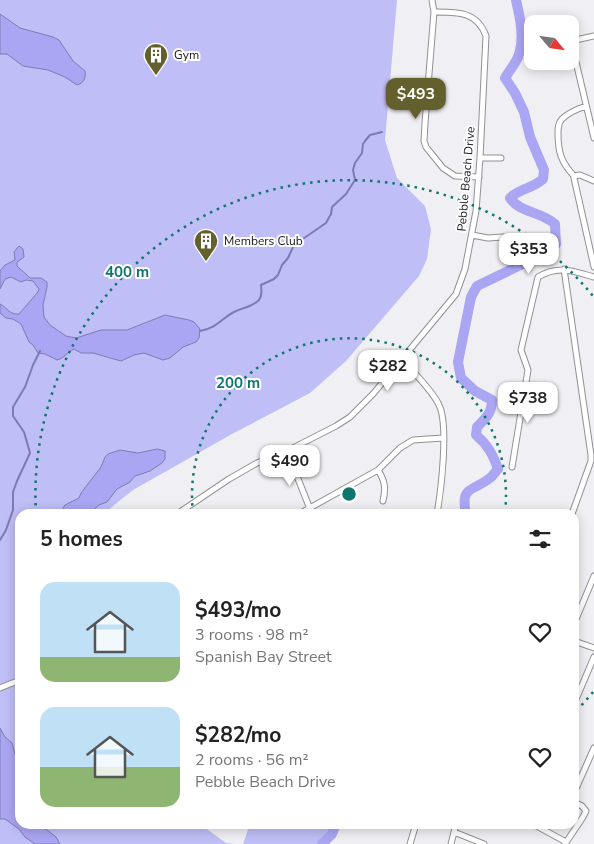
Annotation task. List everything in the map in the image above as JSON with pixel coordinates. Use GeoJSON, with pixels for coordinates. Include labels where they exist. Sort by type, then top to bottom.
{"type":"FeatureCollection","features":[{"type":"Feature","properties":{"kind":"street"},"geometry":{"type":"LineString","coordinates":[[432,0],[434,12],[424,141],[426,147],[448,173],[455,176],[478,177]]}},
{"type":"Feature","properties":{"kind":"street","name":"Pebble Beach Drive"},"geometry":{"type":"LineString","coordinates":[[185,509],[257,463],[287,452],[350,417],[374,394],[456,294],[466,269],[472,235],[480,158],[486,24],[470,16],[449,12],[434,12]]}},
{"type":"Feature","properties":{"kind":"street"},"geometry":{"type":"LineString","coordinates":[[594,36],[571,41],[594,138]]}},
{"type":"Feature","properties":{"kind":"street"},"geometry":{"type":"LineString","coordinates":[[586,106],[571,111],[561,120],[558,126],[558,149],[564,164],[574,176],[594,267]]}},
{"type":"Feature","properties":{"kind":"street"},"geometry":{"type":"LineString","coordinates":[[480,158],[501,158]]}},
{"type":"Feature","properties":{"kind":"street"},"geometry":{"type":"LineString","coordinates":[[574,176],[580,175],[594,181]]}},
{"type":"Feature","properties":{"kind":"street"},"geometry":{"type":"LineString","coordinates":[[472,235],[488,238],[503,237]]}},
{"type":"Feature","properties":{"kind":"street"},"geometry":{"type":"LineString","coordinates":[[512,467],[528,370],[521,350],[538,277],[545,273],[564,269],[594,277]]}},
{"type":"Feature","properties":{"kind":"street"},"geometry":{"type":"LineString","coordinates":[[564,269],[592,448],[591,461],[574,509]]}},
{"type":"Feature","properties":{"kind":"street"},"geometry":{"type":"LineString","coordinates":[[402,360],[439,404],[442,411],[441,484],[438,509]]}},
{"type":"Feature","properties":{"kind":"street"},"geometry":{"type":"LineString","coordinates":[[314,509],[378,470],[400,448],[413,440],[443,438]]}},
{"type":"Feature","properties":{"kind":"street"},"geometry":{"type":"LineString","coordinates":[[287,452],[310,509]]}},
{"type":"Feature","properties":{"kind":"street"},"geometry":{"type":"LineString","coordinates":[[378,470],[385,482],[383,501]]}},
{"type":"Feature","properties":{"kind":"street"},"geometry":{"type":"LineString","coordinates":[[579,612],[594,576]]}},
{"type":"Feature","properties":{"kind":"street"},"geometry":{"type":"LineString","coordinates":[[579,642],[594,648]]}},
{"type":"Feature","properties":{"kind":"street"},"geometry":{"type":"LineString","coordinates":[[579,692],[594,657]]}},
{"type":"Feature","properties":{"kind":"street"},"geometry":{"type":"LineString","coordinates":[[0,688],[15,682]]}},
{"type":"Feature","properties":{"kind":"street"},"geometry":{"type":"LineString","coordinates":[[579,783],[594,748]]}},
{"type":"Feature","properties":{"kind":"street"},"geometry":{"type":"LineString","coordinates":[[587,766],[594,768]]}},
{"type":"Feature","properties":{"kind":"street"},"geometry":{"type":"LineString","coordinates":[[579,804],[586,811],[579,824]]}},
{"type":"Feature","properties":{"kind":"street"},"geometry":{"type":"LineString","coordinates":[[410,844],[414,829]]}},
{"type":"Feature","properties":{"kind":"street"},"geometry":{"type":"LineString","coordinates":[[451,844],[455,829]]}},
{"type":"Feature","properties":{"kind":"street"},"geometry":{"type":"LineString","coordinates":[[542,829],[566,843],[576,829]]}},
{"type":"Feature","properties":{"kind":"street"},"geometry":{"type":"LineString","coordinates":[[454,832],[484,844]]}},
{"type":"Feature","properties":{"kind":"shaded area"},"geometry":{"type":"Polygon","coordinates":[[[0,0],[397,0],[385,140],[397,178],[425,206],[431,229],[427,259],[419,276],[346,361],[310,393],[232,434],[133,490],[109,509],[15,509],[15,829],[207,829],[226,843],[234,844],[0,844],[0,0]]]}},
{"type":"Feature","properties":{"kind":"shaded area"},"geometry":{"type":"Polygon","coordinates":[[[0,14],[20,28],[59,40],[73,61],[85,71],[83,82],[77,85],[65,77],[48,70],[23,66],[7,54],[0,54],[0,14]]]}},
{"type":"Feature","properties":{"kind":"shaded area"},"geometry":{"type":"Polygon","coordinates":[[[19,246],[23,249],[24,257],[17,262],[17,266],[30,278],[41,278],[47,282],[43,305],[44,317],[50,325],[66,336],[76,338],[101,330],[127,330],[165,315],[194,322],[200,329],[199,338],[196,342],[183,347],[170,358],[163,360],[144,353],[121,361],[93,353],[81,353],[74,349],[57,360],[38,353],[29,342],[21,324],[13,319],[6,318],[0,313],[0,304],[11,312],[19,314],[39,289],[33,281],[26,280],[21,282],[11,277],[5,279],[0,289],[0,271],[5,265],[15,260],[14,252],[19,246]]]}},
{"type":"Feature","properties":{"kind":"shaded area"},"geometry":{"type":"Polygon","coordinates":[[[157,449],[165,451],[165,459],[150,471],[135,476],[130,482],[117,489],[107,502],[95,509],[63,509],[65,505],[79,498],[108,454],[120,450],[138,453],[157,449]]]}},
{"type":"Feature","properties":{"kind":"shaded area"},"geometry":{"type":"Polygon","coordinates":[[[0,728],[5,737],[12,743],[15,754],[15,826],[5,819],[0,819],[0,728]]]}},
{"type":"Feature","properties":{"kind":"shaded area"},"geometry":{"type":"Polygon","coordinates":[[[19,829],[46,829],[56,837],[60,844],[35,844],[25,837],[19,829]]]}},
{"type":"Feature","properties":{"kind":"shaded area"},"geometry":{"type":"Polygon","coordinates":[[[248,829],[334,829],[332,834],[322,844],[243,844],[248,829]]]}},
{"type":"Feature","properties":{"kind":"waterway"},"geometry":{"type":"LineString","coordinates":[[465,509],[465,498],[469,490],[491,477],[498,469],[490,450],[476,435],[477,427],[490,412],[492,400],[475,391],[461,378],[458,362],[471,297],[477,286],[533,259],[547,256],[556,244],[555,224],[519,207],[510,198],[543,179],[544,170],[530,137],[524,112],[505,78],[518,57],[521,43],[520,21],[516,0]]}},
{"type":"Feature","properties":{"kind":"waterway"},"geometry":{"type":"LineString","coordinates":[[200,331],[215,325],[229,315],[259,300],[261,285],[278,275],[294,245],[326,223],[331,214],[332,207],[346,194],[355,180],[353,170],[355,163],[362,153],[363,144],[370,135],[382,132]]}},
{"type":"Feature","properties":{"kind":"waterway"},"geometry":{"type":"LineString","coordinates":[[0,540],[6,530],[13,510],[13,492],[30,453],[24,432],[13,416],[13,407],[25,387],[40,351]]}},
{"type":"Feature","properties":{"kind":"waterway"},"geometry":{"type":"LineString","coordinates":[[322,844],[332,834],[334,829]]}},
{"type":"Feature","properties":{"kind":"place","name":"Gym"},"geometry":{"type":"Point","coordinates":[156,76]}},
{"type":"Feature","properties":{"kind":"place","name":"Members Club"},"geometry":{"type":"Point","coordinates":[206,262]}}]}
